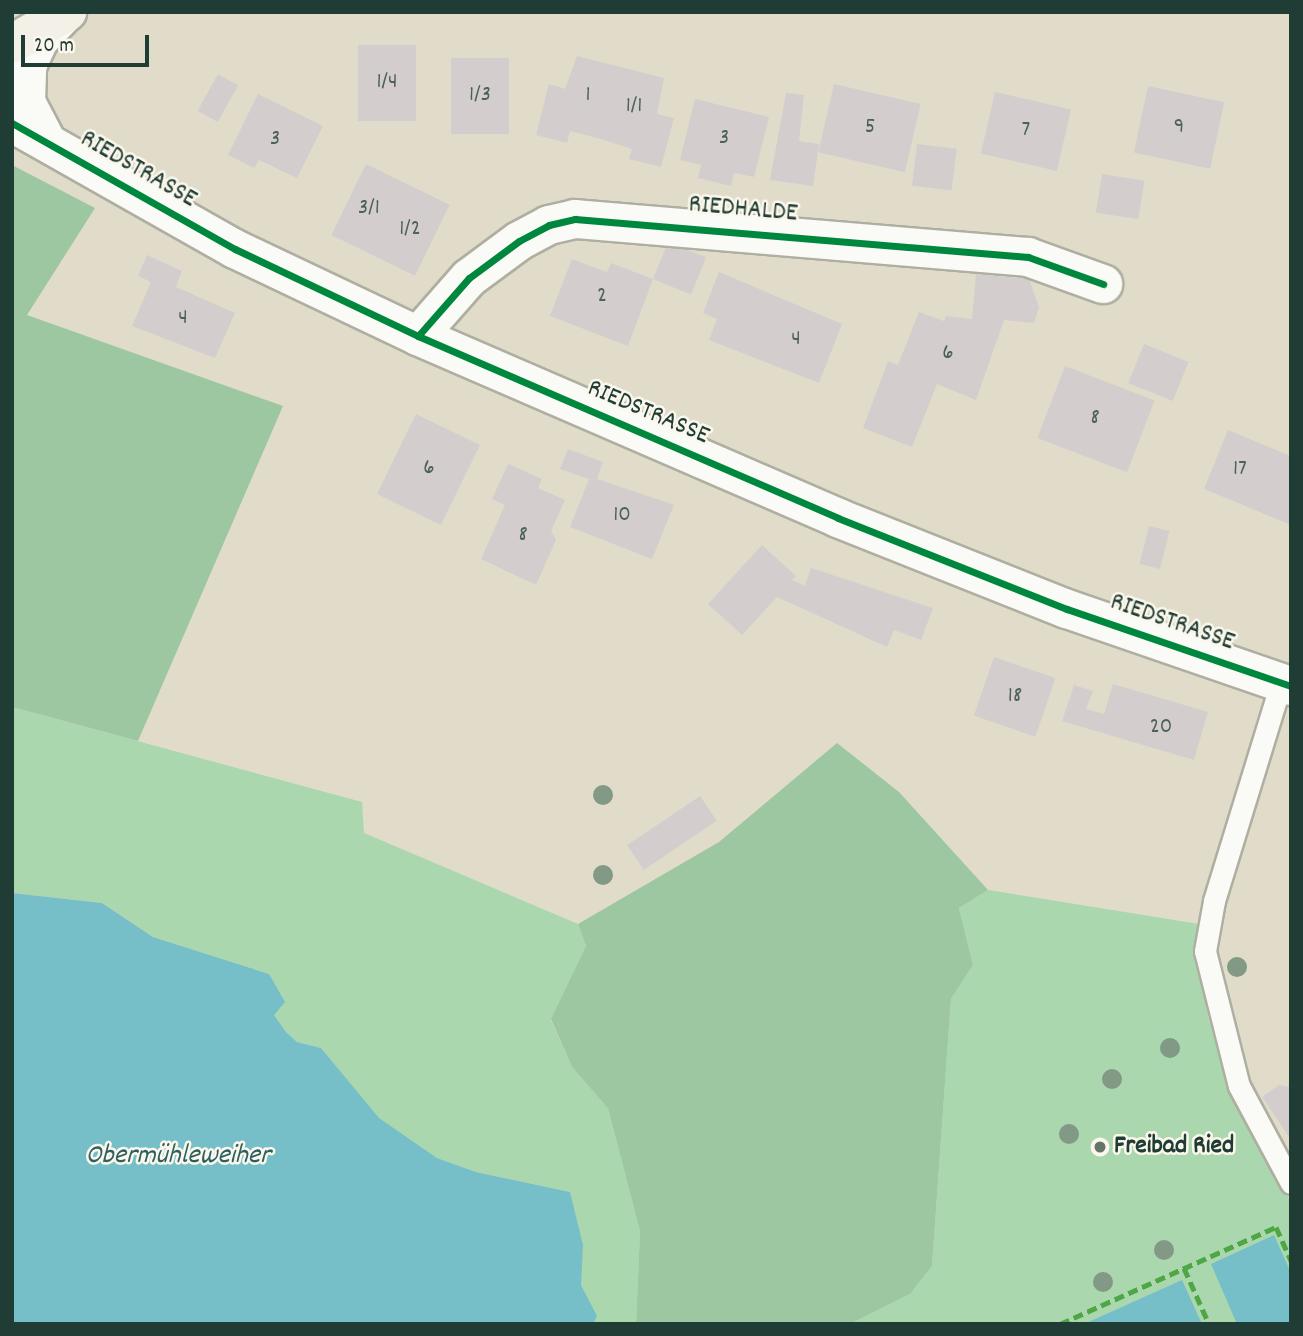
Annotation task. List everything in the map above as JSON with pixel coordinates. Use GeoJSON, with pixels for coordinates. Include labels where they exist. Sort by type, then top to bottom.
{"type":"FeatureCollection","features":[{"type":"Feature","properties":{"kind":"main road"},"geometry":{"type":"LineString","coordinates":[[12,44],[66,13]]}},
{"type":"Feature","properties":{"kind":"street","name":"RIEDSTRASSE"},"geometry":{"type":"LineString","coordinates":[[47,142],[26,102],[27,66],[39,40],[66,13]]}},
{"type":"Feature","properties":{"kind":"street","name":"RIEDSTRASSE"},"geometry":{"type":"LineString","coordinates":[[12,123],[235,249],[418,336],[838,518],[1067,609],[1287,680]]}},
{"type":"Feature","properties":{"kind":"street","name":"RIEDHALDE"},"geometry":{"type":"LineString","coordinates":[[418,336],[469,278],[519,241],[549,225],[575,219],[1028,257],[1103,284]]}},
{"type":"Feature","properties":{"kind":"lane","name":"RIEDSTRASSE"},"geometry":{"type":"LineString","coordinates":[[1287,680],[1214,901],[1205,951],[1239,1086],[1291,1184]]}},
{"type":"Feature","properties":{"kind":"green space"},"geometry":{"type":"Polygon","coordinates":[[[12,165],[95,208],[27,315],[283,406],[138,741],[12,707],[12,165]]]}},
{"type":"Feature","properties":{"kind":"green space"},"geometry":{"type":"Polygon","coordinates":[[[12,707],[362,802],[364,833],[578,924],[586,946],[551,1020],[572,1067],[608,1107],[640,1231],[636,1324],[593,1324],[596,1316],[581,1285],[570,1192],[476,1172],[437,1158],[378,1118],[321,1048],[297,1042],[286,1032],[274,1015],[269,974],[153,937],[102,903],[12,893],[12,707]]]}},
{"type":"Feature","properties":{"kind":"green space"},"geometry":{"type":"Polygon","coordinates":[[[837,743],[899,792],[988,890],[959,908],[973,965],[951,999],[932,1266],[910,1294],[850,1324],[636,1324],[640,1231],[608,1108],[572,1067],[551,1019],[586,946],[578,924],[719,842],[837,743]]]}},
{"type":"Feature","properties":{"kind":"green space","name":"Freibad Ried"},"geometry":{"type":"Polygon","coordinates":[[[988,890],[1199,924],[1198,953],[1208,1016],[1230,1092],[1291,1202],[1291,1324],[850,1324],[910,1294],[932,1266],[951,999],[973,965],[959,908],[988,890]]]}},
{"type":"Feature","properties":{"kind":"water","name":"Obermühleweiher"},"geometry":{"type":"Polygon","coordinates":[[[12,893],[102,903],[153,937],[269,974],[285,1002],[274,1015],[286,1032],[297,1042],[321,1048],[379,1118],[437,1158],[476,1172],[570,1192],[583,1245],[581,1285],[597,1316],[593,1324],[12,1324],[12,893]]]}},
{"type":"Feature","properties":{"kind":"water"},"geometry":{"type":"Polygon","coordinates":[[[1274,1235],[1291,1273],[1291,1324],[1237,1324],[1211,1264],[1274,1235]]]}},
{"type":"Feature","properties":{"kind":"water"},"geometry":{"type":"Polygon","coordinates":[[[1182,1280],[1202,1324],[1084,1324],[1182,1280]]]}},
{"type":"Feature","properties":{"kind":"building"},"geometry":{"type":"Polygon","coordinates":[[[358,45],[416,45],[416,121],[358,121],[358,45]]]}},
{"type":"Feature","properties":{"kind":"building"},"geometry":{"type":"Polygon","coordinates":[[[577,56],[664,78],[657,114],[674,118],[661,167],[629,159],[632,149],[570,131],[567,143],[536,135],[549,84],[565,89],[577,56]]]}},
{"type":"Feature","properties":{"kind":"building"},"geometry":{"type":"Polygon","coordinates":[[[451,58],[509,58],[509,134],[451,134],[451,58]]]}},
{"type":"Feature","properties":{"kind":"building"},"geometry":{"type":"Polygon","coordinates":[[[218,74],[238,85],[218,122],[198,111],[218,74]]]}},
{"type":"Feature","properties":{"kind":"building"},"geometry":{"type":"Polygon","coordinates":[[[834,84],[921,104],[905,172],[818,152],[834,84]]]}},
{"type":"Feature","properties":{"kind":"building"},"geometry":{"type":"Polygon","coordinates":[[[1148,86],[1224,102],[1210,169],[1134,153],[1148,86]]]}},
{"type":"Feature","properties":{"kind":"building"},"geometry":{"type":"Polygon","coordinates":[[[995,92],[1071,110],[1057,171],[981,153],[995,92]]]}},
{"type":"Feature","properties":{"kind":"building"},"geometry":{"type":"Polygon","coordinates":[[[786,93],[804,95],[799,141],[819,144],[813,186],[770,180],[786,93]]]}},
{"type":"Feature","properties":{"kind":"building"},"geometry":{"type":"Polygon","coordinates":[[[258,94],[323,126],[297,178],[259,160],[254,168],[228,155],[258,94]]]}},
{"type":"Feature","properties":{"kind":"building"},"geometry":{"type":"Polygon","coordinates":[[[695,99],[769,117],[754,177],[734,173],[731,186],[698,178],[701,165],[680,160],[695,99]]]}},
{"type":"Feature","properties":{"kind":"building"},"geometry":{"type":"Polygon","coordinates":[[[917,144],[957,149],[952,191],[912,186],[917,144]]]}},
{"type":"Feature","properties":{"kind":"building"},"geometry":{"type":"Polygon","coordinates":[[[366,164],[450,205],[415,276],[331,235],[366,164]]]}},
{"type":"Feature","properties":{"kind":"building"},"geometry":{"type":"Polygon","coordinates":[[[1102,174],[1144,181],[1138,219],[1096,213],[1102,174]]]}},
{"type":"Feature","properties":{"kind":"building"},"geometry":{"type":"Polygon","coordinates":[[[668,242],[706,257],[691,294],[653,279],[668,242]]]}},
{"type":"Feature","properties":{"kind":"building"},"geometry":{"type":"Polygon","coordinates":[[[147,255],[182,271],[176,287],[235,313],[215,358],[132,326],[151,282],[138,276],[147,255]]]}},
{"type":"Feature","properties":{"kind":"building"},"geometry":{"type":"Polygon","coordinates":[[[572,259],[607,272],[611,263],[653,279],[628,346],[550,316],[572,259]]]}},
{"type":"Feature","properties":{"kind":"building"},"geometry":{"type":"Polygon","coordinates":[[[719,272],[842,324],[819,383],[709,340],[717,319],[703,313],[719,272]]]}},
{"type":"Feature","properties":{"kind":"building"},"geometry":{"type":"Polygon","coordinates":[[[976,274],[1029,279],[1039,307],[1034,323],[1004,320],[976,400],[937,384],[912,447],[863,428],[888,361],[898,365],[919,312],[944,321],[946,316],[972,319],[976,274]]]}},
{"type":"Feature","properties":{"kind":"building"},"geometry":{"type":"Polygon","coordinates":[[[1144,344],[1189,362],[1173,401],[1128,383],[1144,344]]]}},
{"type":"Feature","properties":{"kind":"building"},"geometry":{"type":"Polygon","coordinates":[[[1065,366],[1155,400],[1127,472],[1037,438],[1065,366]]]}},
{"type":"Feature","properties":{"kind":"building"},"geometry":{"type":"Polygon","coordinates":[[[416,414],[480,445],[441,525],[377,494],[416,414]]]}},
{"type":"Feature","properties":{"kind":"building"},"geometry":{"type":"Polygon","coordinates":[[[1228,430],[1291,456],[1291,525],[1204,489],[1228,430]]]}},
{"type":"Feature","properties":{"kind":"building"},"geometry":{"type":"Polygon","coordinates":[[[568,449],[603,462],[597,479],[674,505],[652,559],[570,527],[589,479],[560,469],[568,449]]]}},
{"type":"Feature","properties":{"kind":"building"},"geometry":{"type":"Polygon","coordinates":[[[508,464],[542,479],[538,488],[565,500],[551,531],[556,540],[536,585],[481,559],[505,505],[492,499],[508,464]]]}},
{"type":"Feature","properties":{"kind":"building"},"geometry":{"type":"Polygon","coordinates":[[[1149,526],[1169,531],[1160,569],[1140,564],[1149,526]]]}},
{"type":"Feature","properties":{"kind":"building"},"geometry":{"type":"Polygon","coordinates":[[[762,545],[796,576],[792,580],[805,586],[811,568],[933,608],[921,640],[894,630],[887,647],[777,597],[742,635],[708,604],[762,545]]]}},
{"type":"Feature","properties":{"kind":"building"},"geometry":{"type":"Polygon","coordinates":[[[994,657],[1055,678],[1035,737],[974,716],[994,657]]]}},
{"type":"Feature","properties":{"kind":"building"},"geometry":{"type":"Polygon","coordinates":[[[1113,684],[1208,712],[1194,760],[1062,721],[1074,685],[1093,691],[1086,709],[1104,714],[1113,684]]]}},
{"type":"Feature","properties":{"kind":"building"},"geometry":{"type":"Polygon","coordinates":[[[700,796],[717,821],[644,870],[627,845],[700,796]]]}},
{"type":"Feature","properties":{"kind":"building"},"geometry":{"type":"Polygon","coordinates":[[[1279,1085],[1291,1087],[1291,1140],[1262,1097],[1279,1085]]]}},
{"type":"Feature","properties":{"kind":"marked path"},"geometry":{"type":"LineString","coordinates":[[1060,1324],[1276,1227],[1291,1261]]}},
{"type":"Feature","properties":{"kind":"marked path"},"geometry":{"type":"LineString","coordinates":[[1184,1268],[1209,1324]]}},
{"type":"Feature","properties":{"kind":"cycle path"},"geometry":{"type":"LineString","coordinates":[[12,123],[235,249],[418,336],[838,518],[1067,609],[1291,686]]}},
{"type":"Feature","properties":{"kind":"cycle path"},"geometry":{"type":"LineString","coordinates":[[418,336],[469,278],[519,241],[549,225],[575,219],[1028,257],[1103,284]]}},
{"type":"Feature","properties":{"kind":"place","name":"Freibad Ried"},"geometry":{"type":"Point","coordinates":[1100,1147]}}]}
